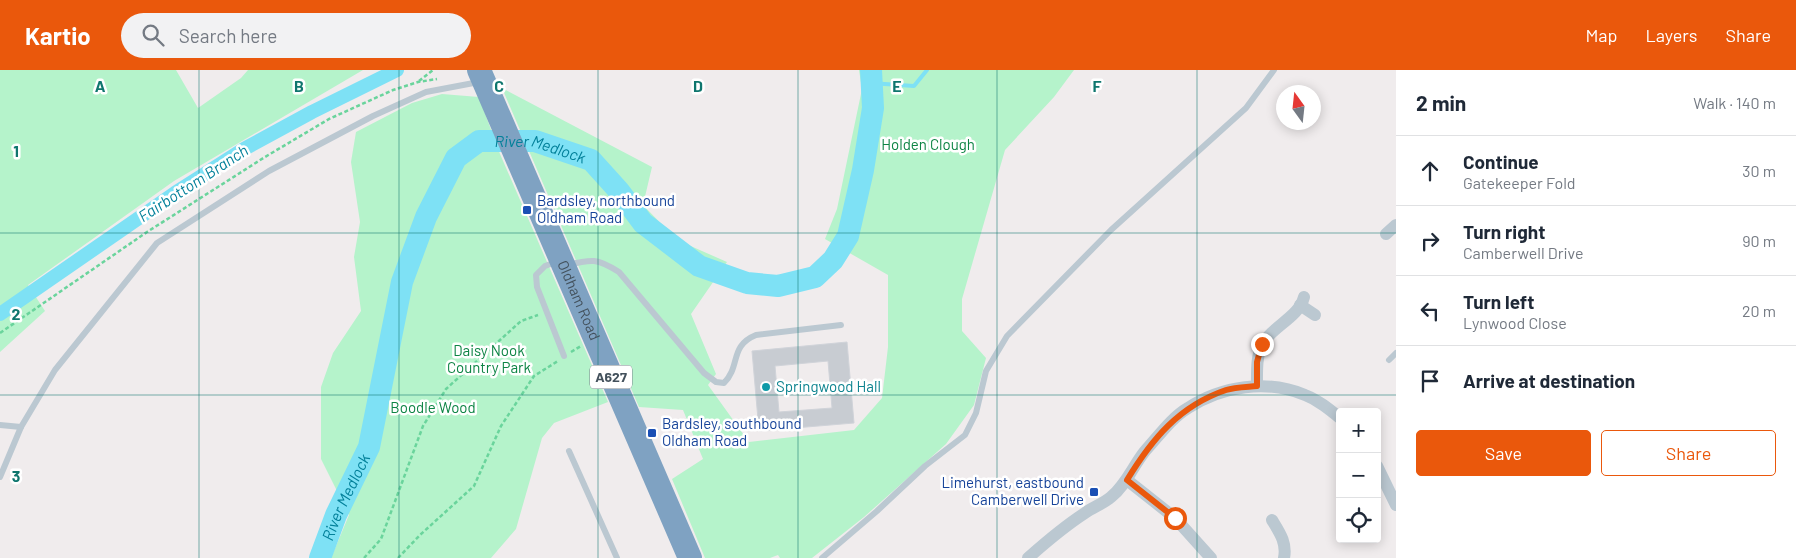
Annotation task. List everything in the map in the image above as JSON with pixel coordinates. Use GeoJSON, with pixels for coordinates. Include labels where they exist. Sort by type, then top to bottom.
{"type":"FeatureCollection","features":[{"type":"Feature","properties":{"kind":"highway","name":"Oldham Road"},"geometry":{"type":"LineString","coordinates":[[485,83],[690,558]]}},
{"type":"Feature","properties":{"kind":"street"},"geometry":{"type":"LineString","coordinates":[[1386,234],[1396,225]]}},
{"type":"Feature","properties":{"kind":"street"},"geometry":{"type":"LineString","coordinates":[[1257,386],[1257,362],[1262,344],[1302,301],[1314,315]]}},
{"type":"Feature","properties":{"kind":"street"},"geometry":{"type":"LineString","coordinates":[[1034,556],[1073,521],[1112,497],[1127,480],[1143,454],[1186,408],[1228,389],[1257,386],[1273,387],[1305,395],[1336,415]]}},
{"type":"Feature","properties":{"kind":"street"},"geometry":{"type":"LineString","coordinates":[[1381,471],[1392,484],[1396,505]]}},
{"type":"Feature","properties":{"kind":"street"},"geometry":{"type":"LineString","coordinates":[[1127,480],[1175,518],[1211,558]]}},
{"type":"Feature","properties":{"kind":"street"},"geometry":{"type":"LineString","coordinates":[[1272,520],[1283,538],[1284,558]]}},
{"type":"Feature","properties":{"kind":"lane"},"geometry":{"type":"LineString","coordinates":[[822,558],[877,511],[925,466],[965,435],[976,413],[986,371],[1007,336],[1111,230],[1246,108],[1274,70]]}},
{"type":"Feature","properties":{"kind":"lane"},"geometry":{"type":"LineString","coordinates":[[0,477],[21,427],[55,370],[157,243],[269,171],[373,116],[426,92],[485,83]]}},
{"type":"Feature","properties":{"kind":"lane"},"geometry":{"type":"LineString","coordinates":[[564,356],[537,287],[536,275],[545,266],[562,263],[589,260],[604,262],[619,272],[704,373],[716,382],[724,383],[729,378],[738,350],[747,339],[756,335],[841,325]]}},
{"type":"Feature","properties":{"kind":"lane"},"geometry":{"type":"LineString","coordinates":[[1389,360],[1396,353]]}},
{"type":"Feature","properties":{"kind":"lane"},"geometry":{"type":"LineString","coordinates":[[0,425],[21,427]]}},
{"type":"Feature","properties":{"kind":"lane"},"geometry":{"type":"LineString","coordinates":[[570,451],[617,558]]}},
{"type":"Feature","properties":{"kind":"path"},"geometry":{"type":"LineString","coordinates":[[0,333],[147,232],[265,157],[329,119],[393,90],[418,82],[433,70]]}},
{"type":"Feature","properties":{"kind":"path"},"geometry":{"type":"LineString","coordinates":[[364,558],[382,538],[423,426],[446,389],[521,321],[547,312]]}},
{"type":"Feature","properties":{"kind":"path"},"geometry":{"type":"LineString","coordinates":[[398,558],[420,535],[474,486],[501,426],[534,376],[594,338]]}},
{"type":"Feature","properties":{"kind":"green space"},"geometry":{"type":"Polygon","coordinates":[[[0,70],[176,70],[198,108],[241,78],[248,70],[363,70],[174,181],[28,285],[45,311],[0,352],[0,70]]]}},
{"type":"Feature","properties":{"kind":"green space","name":"Holden Clough"},"geometry":{"type":"Polygon","coordinates":[[[859,70],[1074,70],[1054,97],[1005,150],[962,299],[962,331],[986,358],[974,405],[946,444],[864,517],[812,558],[780,558],[778,555],[770,558],[705,558],[672,479],[703,459],[683,410],[639,407],[502,88],[652,167],[643,205],[677,240],[727,262],[691,314],[716,374],[708,385],[749,442],[854,430],[882,398],[888,347],[888,275],[825,239],[837,209],[862,89],[859,70]]]}},
{"type":"Feature","properties":{"kind":"green space","name":"Daisy Nook Country Park"},"geometry":{"type":"Polygon","coordinates":[[[442,94],[479,97],[500,154],[608,402],[554,423],[542,438],[516,529],[491,558],[331,558],[349,515],[321,459],[321,387],[333,353],[361,311],[354,257],[360,222],[351,162],[356,132],[412,103],[442,94]]]}},
{"type":"Feature","properties":{"kind":"building","name":"Springwood Hall"},"geometry":{"type":"Polygon","coordinates":[[[847,342],[854,423],[759,431],[752,351],[847,342]],[[828,361],[775,366],[779,412],[832,408],[828,361]]]}},
{"type":"Feature","properties":{"kind":"waterway","name":"Fairbottom Branch"},"geometry":{"type":"LineString","coordinates":[[0,314],[175,193],[244,149],[312,112],[397,70]]}},
{"type":"Feature","properties":{"kind":"waterway","name":"River Medlock"},"geometry":{"type":"LineString","coordinates":[[320,558],[336,515],[369,447],[402,282],[426,217],[456,158],[479,141],[535,141],[591,160],[619,191],[643,223],[699,266],[747,283],[778,286],[815,277],[833,260],[848,236],[863,170],[873,108],[871,70]]}},
{"type":"Feature","properties":{"kind":"waterway"},"geometry":{"type":"LineString","coordinates":[[870,83],[914,86],[927,70]]}},
{"type":"Feature","properties":{"kind":"place","name":"Bardsley, northbound Oldham Road"},"geometry":{"type":"Point","coordinates":[527,210]}},
{"type":"Feature","properties":{"kind":"place","name":"Springwood Hall"},"geometry":{"type":"Point","coordinates":[766,387]}},
{"type":"Feature","properties":{"kind":"place","name":"Bardsley, southbound Oldham Road"},"geometry":{"type":"Point","coordinates":[652,433]}},
{"type":"Feature","properties":{"kind":"place","name":"Limehurst, eastbound Camberwell Drive"},"geometry":{"type":"Point","coordinates":[1094,492]}},
{"type":"Feature","properties":{"kind":"route"},"geometry":{"type":"LineString","coordinates":[[1175,518],[1127,480],[1143,454],[1186,408],[1228,389],[1257,386],[1257,362],[1262,344]]}},
{"type":"Feature","properties":{"kind":"park label","name":"Boodle Wood"},"geometry":{"type":"Point","coordinates":[433,408]}}]}
